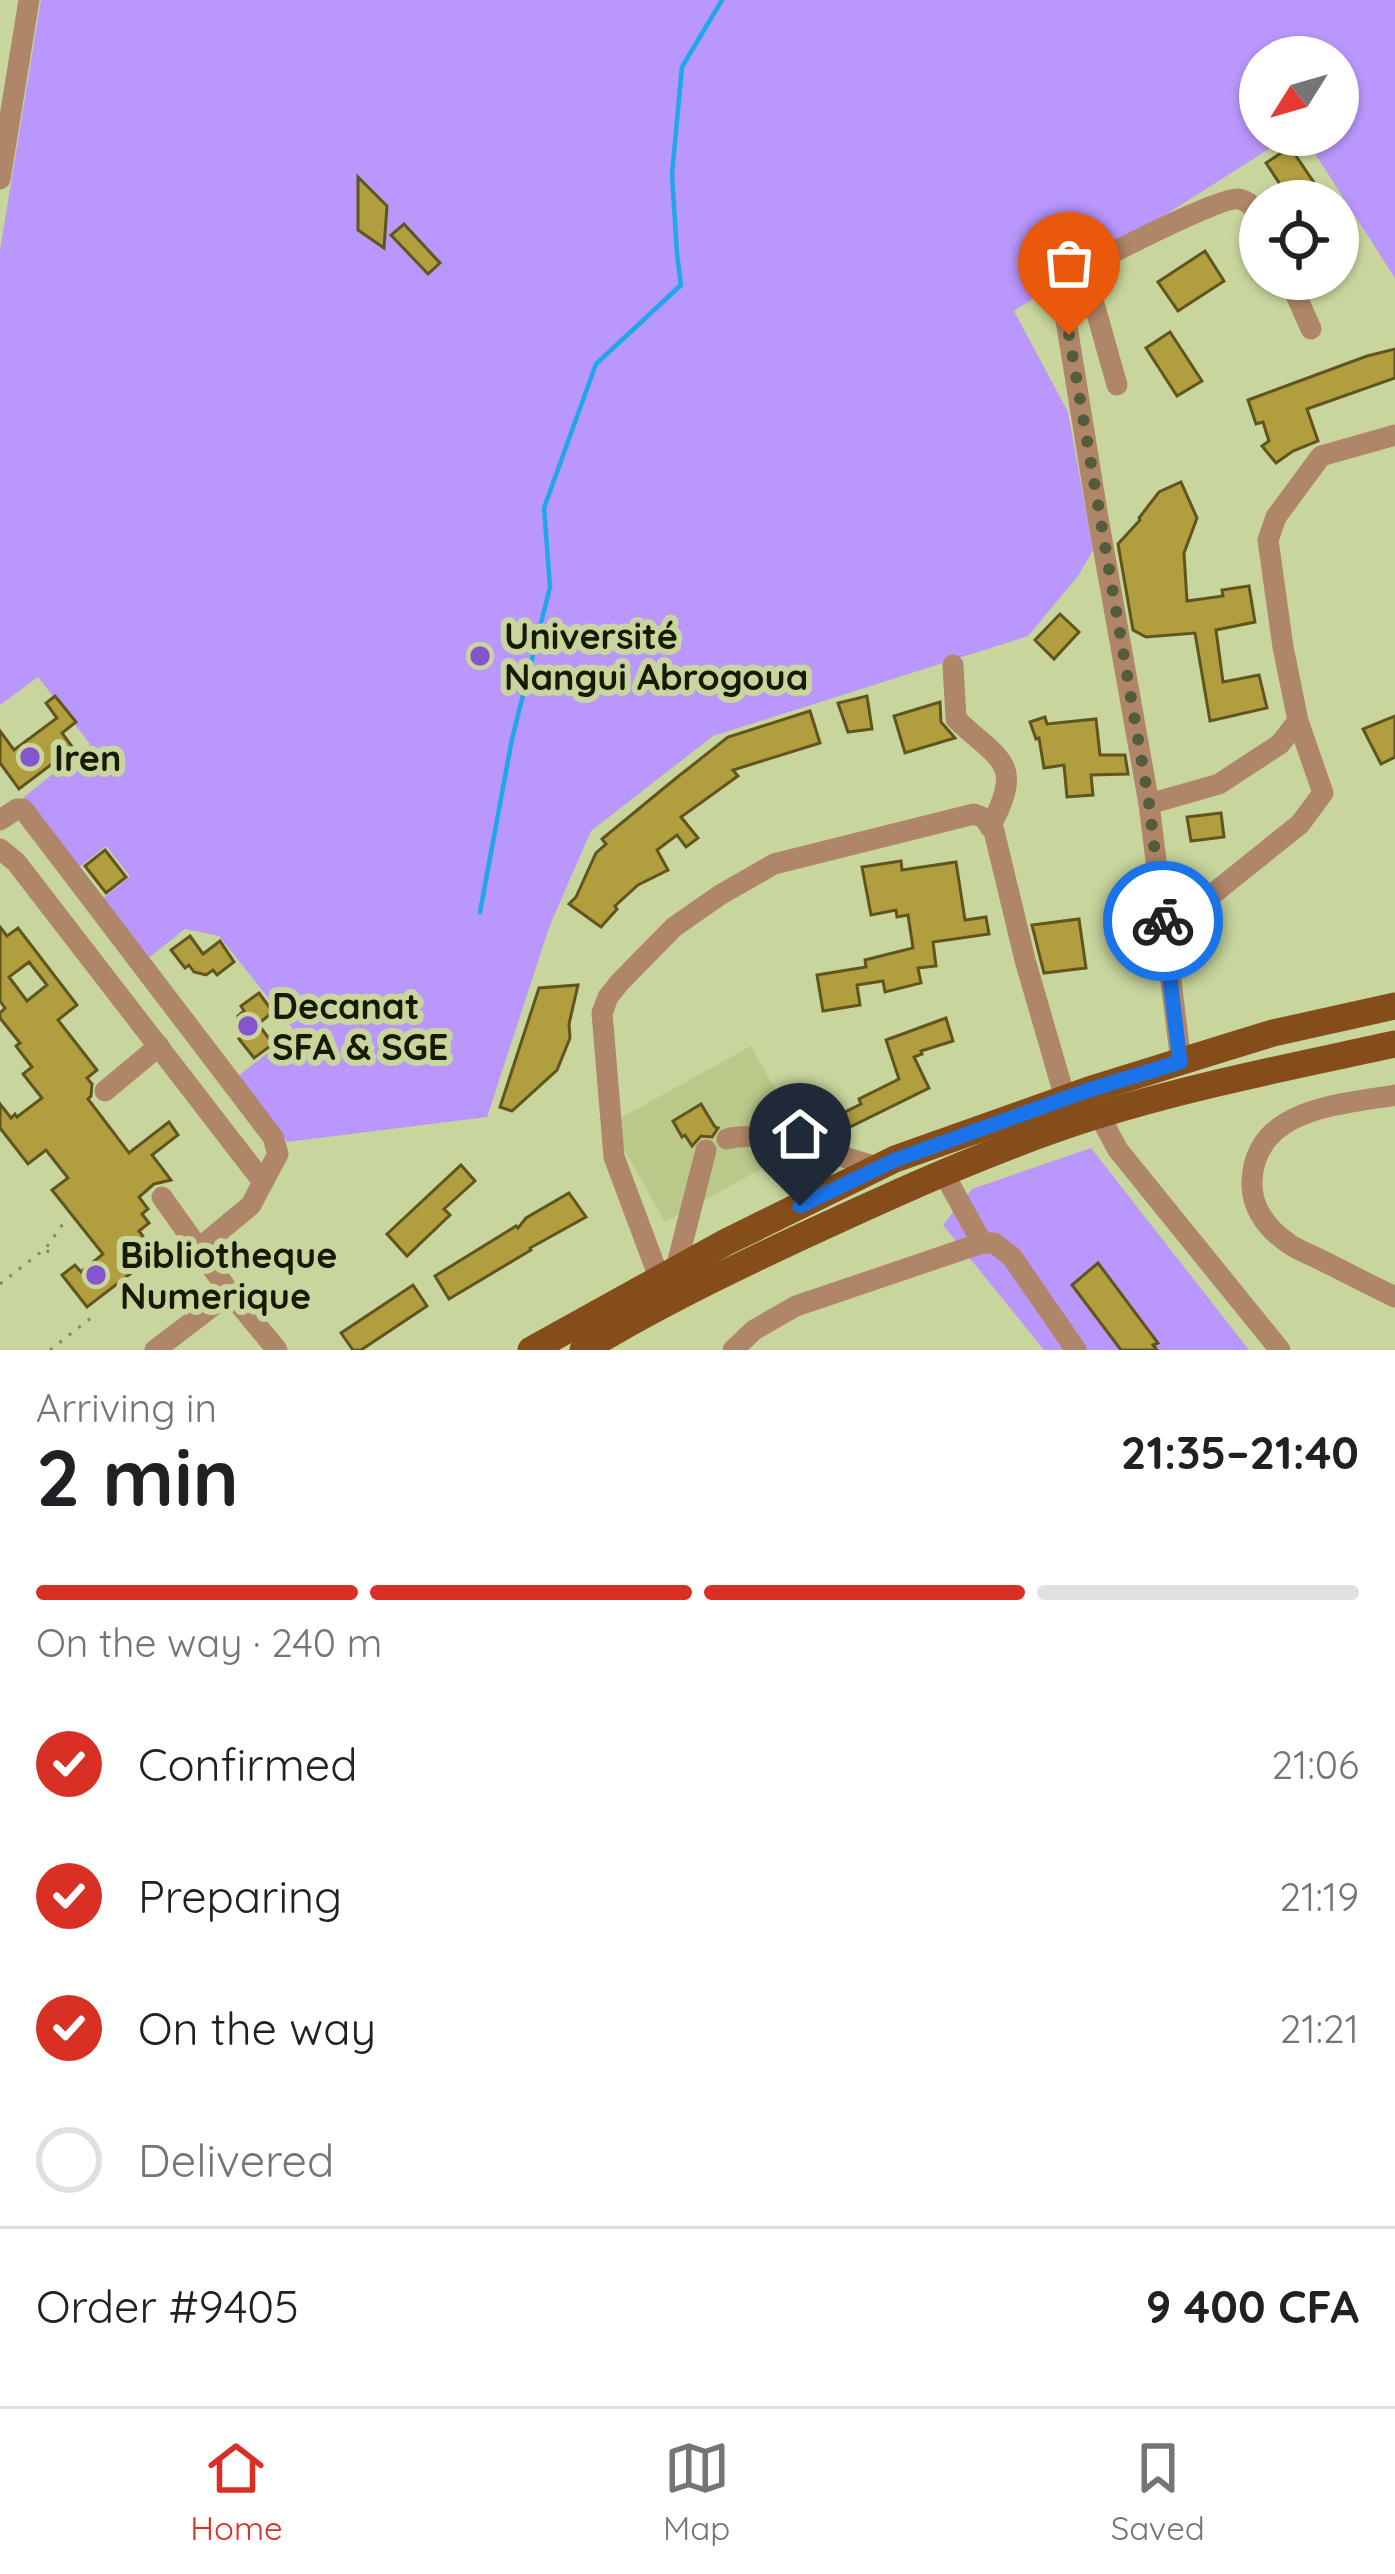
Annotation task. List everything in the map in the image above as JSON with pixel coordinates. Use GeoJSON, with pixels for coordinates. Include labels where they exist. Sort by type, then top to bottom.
{"type":"FeatureCollection","features":[{"type":"Feature","properties":{"kind":"main road"},"geometry":{"type":"LineString","coordinates":[[531,1350],[726,1242],[877,1167],[1065,1098],[1180,1062],[1274,1033],[1395,1006]]}},
{"type":"Feature","properties":{"kind":"main road"},"geometry":{"type":"LineString","coordinates":[[584,1350],[740,1265],[943,1172],[1099,1115],[1395,1044]]}},
{"type":"Feature","properties":{"kind":"street"},"geometry":{"type":"LineString","coordinates":[[0,179],[29,0]]}},
{"type":"Feature","properties":{"kind":"street"},"geometry":{"type":"LineString","coordinates":[[1180,1062],[1149,803],[1061,289],[1067,278],[1084,268],[1208,207],[1239,199]]}},
{"type":"Feature","properties":{"kind":"street"},"geometry":{"type":"LineString","coordinates":[[1084,268],[1117,385]]}},
{"type":"Feature","properties":{"kind":"street"},"geometry":{"type":"LineString","coordinates":[[1298,300],[1311,329]]}},
{"type":"Feature","properties":{"kind":"street"},"geometry":{"type":"LineString","coordinates":[[1164,934],[1300,824],[1323,793],[1298,721],[1268,540],[1276,518],[1321,456],[1395,435]]}},
{"type":"Feature","properties":{"kind":"street"},"geometry":{"type":"LineString","coordinates":[[953,665],[956,719],[1000,756],[1006,771],[1001,807],[990,826]]}},
{"type":"Feature","properties":{"kind":"street"},"geometry":{"type":"LineString","coordinates":[[1149,803],[1219,784],[1280,744],[1298,721]]}},
{"type":"Feature","properties":{"kind":"street"},"geometry":{"type":"LineString","coordinates":[[0,820],[23,809],[273,1137],[278,1154],[251,1205],[198,1249]]}},
{"type":"Feature","properties":{"kind":"street"},"geometry":{"type":"LineString","coordinates":[[667,1276],[614,1157],[602,1013],[608,997],[674,927],[774,864],[974,814],[984,818],[994,831],[1065,1098]]}},
{"type":"Feature","properties":{"kind":"street"},"geometry":{"type":"LineString","coordinates":[[0,849],[16,862],[263,1182]]}},
{"type":"Feature","properties":{"kind":"street"},"geometry":{"type":"LineString","coordinates":[[105,1090],[159,1046]]}},
{"type":"Feature","properties":{"kind":"street"},"geometry":{"type":"LineString","coordinates":[[1395,1095],[1319,1109],[1286,1122],[1263,1141],[1253,1166],[1252,1195],[1264,1221],[1288,1243],[1395,1298]]}},
{"type":"Feature","properties":{"kind":"street"},"geometry":{"type":"LineString","coordinates":[[1099,1115],[1118,1150],[1280,1350]]}},
{"type":"Feature","properties":{"kind":"street"},"geometry":{"type":"LineString","coordinates":[[727,1139],[762,1136],[877,1167]]}},
{"type":"Feature","properties":{"kind":"street"},"geometry":{"type":"LineString","coordinates":[[667,1276],[706,1150]]}},
{"type":"Feature","properties":{"kind":"street"},"geometry":{"type":"LineString","coordinates":[[943,1172],[982,1243]]}},
{"type":"Feature","properties":{"kind":"street"},"geometry":{"type":"LineString","coordinates":[[162,1197],[277,1350]]}},
{"type":"Feature","properties":{"kind":"street"},"geometry":{"type":"LineString","coordinates":[[733,1350],[754,1330],[796,1306],[982,1243],[994,1243],[1012,1257],[1076,1350]]}},
{"type":"Feature","properties":{"kind":"street"},"geometry":{"type":"LineString","coordinates":[[155,1350],[230,1293]]}},
{"type":"Feature","properties":{"kind":"path"},"geometry":{"type":"LineString","coordinates":[[0,1284],[46,1248],[68,1218]]}},
{"type":"Feature","properties":{"kind":"path"},"geometry":{"type":"LineString","coordinates":[[46,1248],[53,1259]]}},
{"type":"Feature","properties":{"kind":"path"},"geometry":{"type":"LineString","coordinates":[[50,1350],[92,1318]]}},
{"type":"Feature","properties":{"kind":"shaded area","name":"Université Nangui Abrogoua"},"geometry":{"type":"Polygon","coordinates":[[[41,0],[1395,0],[1395,278],[1359,222],[1359,180],[1332,180],[1317,156],[1359,156],[1359,36],[1239,36],[1239,156],[1258,156],[1014,311],[1068,412],[1093,550],[1078,576],[1028,636],[713,736],[591,831],[550,925],[487,1117],[287,1142],[237,1077],[293,1029],[219,936],[185,929],[146,960],[100,901],[130,876],[106,846],[78,868],[24,797],[90,744],[38,677],[0,705],[0,250],[41,0]]]}},
{"type":"Feature","properties":{"kind":"shaded area"},"geometry":{"type":"Polygon","coordinates":[[[751,1046],[806,1144],[665,1222],[610,1124],[751,1046]]]}},
{"type":"Feature","properties":{"kind":"shaded area"},"geometry":{"type":"Polygon","coordinates":[[[1091,1148],[1249,1350],[1044,1350],[943,1225],[972,1189],[1091,1148]]]}},
{"type":"Feature","properties":{"kind":"building"},"geometry":{"type":"Polygon","coordinates":[[[1276,156],[1296,156],[1312,180],[1277,180],[1266,163],[1276,156]]]}},
{"type":"Feature","properties":{"kind":"building"},"geometry":{"type":"Polygon","coordinates":[[[358,177],[387,206],[384,248],[358,230],[358,177]]]}},
{"type":"Feature","properties":{"kind":"building"},"geometry":{"type":"Polygon","coordinates":[[[404,224],[440,263],[428,274],[391,235],[404,224]]]}},
{"type":"Feature","properties":{"kind":"building"},"geometry":{"type":"Polygon","coordinates":[[[1205,251],[1224,281],[1178,311],[1158,282],[1205,251]]]}},
{"type":"Feature","properties":{"kind":"building"},"geometry":{"type":"Polygon","coordinates":[[[1170,332],[1202,381],[1177,396],[1146,348],[1170,332]]]}},
{"type":"Feature","properties":{"kind":"building"},"geometry":{"type":"Polygon","coordinates":[[[1395,349],[1395,378],[1307,409],[1318,441],[1276,463],[1262,446],[1269,441],[1263,422],[1256,424],[1248,400],[1395,349]]]}},
{"type":"Feature","properties":{"kind":"building"},"geometry":{"type":"Polygon","coordinates":[[[1181,482],[1197,518],[1184,553],[1187,601],[1223,596],[1222,590],[1249,586],[1255,622],[1216,630],[1223,682],[1259,675],[1267,708],[1210,721],[1195,633],[1146,637],[1133,630],[1118,544],[1159,492],[1181,482]]]}},
{"type":"Feature","properties":{"kind":"building"},"geometry":{"type":"Polygon","coordinates":[[[1060,614],[1079,632],[1054,659],[1035,640],[1060,614]]]}},
{"type":"Feature","properties":{"kind":"building","name":"Iren"},"geometry":{"type":"Polygon","coordinates":[[[55,696],[76,722],[62,733],[73,748],[19,789],[0,763],[0,731],[14,750],[57,718],[46,703],[55,696]]]}},
{"type":"Feature","properties":{"kind":"building"},"geometry":{"type":"Polygon","coordinates":[[[867,696],[872,729],[848,732],[838,703],[867,696]]]}},
{"type":"Feature","properties":{"kind":"building"},"geometry":{"type":"Polygon","coordinates":[[[940,702],[941,722],[955,738],[905,753],[894,716],[940,702]]]}},
{"type":"Feature","properties":{"kind":"building"},"geometry":{"type":"Polygon","coordinates":[[[810,711],[820,743],[733,770],[738,776],[681,817],[698,838],[686,847],[677,835],[657,850],[668,870],[638,885],[601,927],[569,904],[596,853],[606,844],[602,839],[675,779],[728,737],[810,711]]]}},
{"type":"Feature","properties":{"kind":"building"},"geometry":{"type":"Polygon","coordinates":[[[1395,716],[1395,757],[1381,764],[1363,729],[1395,716]]]}},
{"type":"Feature","properties":{"kind":"building"},"geometry":{"type":"Polygon","coordinates":[[[1045,717],[1047,724],[1096,719],[1100,755],[1125,755],[1128,774],[1091,775],[1093,795],[1067,797],[1064,765],[1044,768],[1039,738],[1030,722],[1045,717]]]}},
{"type":"Feature","properties":{"kind":"building"},"geometry":{"type":"Polygon","coordinates":[[[1221,813],[1224,837],[1191,841],[1187,817],[1221,813]]]}},
{"type":"Feature","properties":{"kind":"building"},"geometry":{"type":"Polygon","coordinates":[[[105,850],[126,877],[106,893],[85,866],[105,850]]]}},
{"type":"Feature","properties":{"kind":"building"},"geometry":{"type":"Polygon","coordinates":[[[901,861],[902,870],[956,862],[965,920],[986,917],[989,934],[933,942],[936,966],[918,968],[921,983],[885,992],[883,981],[857,985],[860,1005],[823,1011],[817,975],[866,967],[865,960],[913,948],[908,915],[897,917],[896,910],[871,915],[862,867],[901,861]]]}},
{"type":"Feature","properties":{"kind":"building"},"geometry":{"type":"Polygon","coordinates":[[[1079,919],[1086,968],[1044,973],[1032,925],[1079,919]]]}},
{"type":"Feature","properties":{"kind":"building"},"geometry":{"type":"Polygon","coordinates":[[[0,927],[7,936],[18,928],[77,1005],[58,1020],[97,1070],[87,1078],[92,1084],[88,1099],[129,1153],[169,1122],[178,1135],[152,1155],[171,1180],[154,1184],[139,1197],[148,1209],[142,1214],[149,1223],[139,1231],[145,1239],[134,1248],[142,1258],[131,1267],[134,1271],[87,1307],[62,1275],[75,1265],[81,1272],[103,1254],[52,1190],[68,1178],[46,1150],[28,1164],[0,1128],[0,1104],[11,1118],[42,1098],[23,1074],[32,1067],[0,1018],[5,1008],[0,1001],[0,927]],[[29,962],[9,977],[27,1001],[47,985],[29,962]]]}},
{"type":"Feature","properties":{"kind":"building"},"geometry":{"type":"Polygon","coordinates":[[[190,936],[203,954],[220,941],[234,962],[217,975],[213,970],[206,975],[189,965],[185,968],[171,950],[190,936]]]}},
{"type":"Feature","properties":{"kind":"building"},"geometry":{"type":"Polygon","coordinates":[[[578,985],[570,1038],[557,1070],[512,1111],[500,1107],[539,988],[578,985]]]}},
{"type":"Feature","properties":{"kind":"building","name":"Decanat SFA & SGE"},"geometry":{"type":"Polygon","coordinates":[[[259,993],[273,1012],[258,1024],[273,1044],[254,1058],[239,1039],[243,1036],[237,1028],[238,1016],[244,1011],[241,1006],[259,993]]]}},
{"type":"Feature","properties":{"kind":"building"},"geometry":{"type":"Polygon","coordinates":[[[946,1018],[953,1041],[914,1057],[929,1088],[850,1127],[843,1113],[861,1104],[859,1099],[899,1079],[886,1040],[946,1018]]]}},
{"type":"Feature","properties":{"kind":"building"},"geometry":{"type":"Polygon","coordinates":[[[701,1104],[718,1128],[712,1137],[701,1136],[692,1146],[673,1121],[701,1104]]]}},
{"type":"Feature","properties":{"kind":"building"},"geometry":{"type":"Polygon","coordinates":[[[461,1165],[475,1181],[444,1209],[450,1215],[407,1256],[387,1234],[461,1165]]]}},
{"type":"Feature","properties":{"kind":"building"},"geometry":{"type":"Polygon","coordinates":[[[569,1193],[586,1217],[449,1299],[435,1276],[569,1193]]]}},
{"type":"Feature","properties":{"kind":"building"},"geometry":{"type":"Polygon","coordinates":[[[1098,1263],[1158,1343],[1153,1345],[1157,1350],[1121,1350],[1072,1285],[1098,1263]]]}},
{"type":"Feature","properties":{"kind":"building"},"geometry":{"type":"Polygon","coordinates":[[[413,1285],[427,1306],[361,1350],[353,1350],[341,1333],[413,1285]]]}},
{"type":"Feature","properties":{"kind":"waterway"},"geometry":{"type":"LineString","coordinates":[[480,912],[512,739],[550,587],[544,508],[596,364],[681,285],[672,174],[682,67],[722,0]]}},
{"type":"Feature","properties":{"kind":"way so far"},"geometry":{"type":"LineString","coordinates":[[1069,335],[1149,803],[1163,921]]}},
{"type":"Feature","properties":{"kind":"place","name":"Université Nangui Abrogoua"},"geometry":{"type":"Point","coordinates":[480,656]}},
{"type":"Feature","properties":{"kind":"place","name":"Iren"},"geometry":{"type":"Point","coordinates":[30,757]}},
{"type":"Feature","properties":{"kind":"place","name":"Decanat SFA & SGE"},"geometry":{"type":"Point","coordinates":[248,1026]}},
{"type":"Feature","properties":{"kind":"place","name":"Bibliotheque Numerique"},"geometry":{"type":"Point","coordinates":[96,1275]}},
{"type":"Feature","properties":{"kind":"route"},"geometry":{"type":"LineString","coordinates":[[800,1206],[895,1160],[1180,1062],[1163,921]]}}]}
